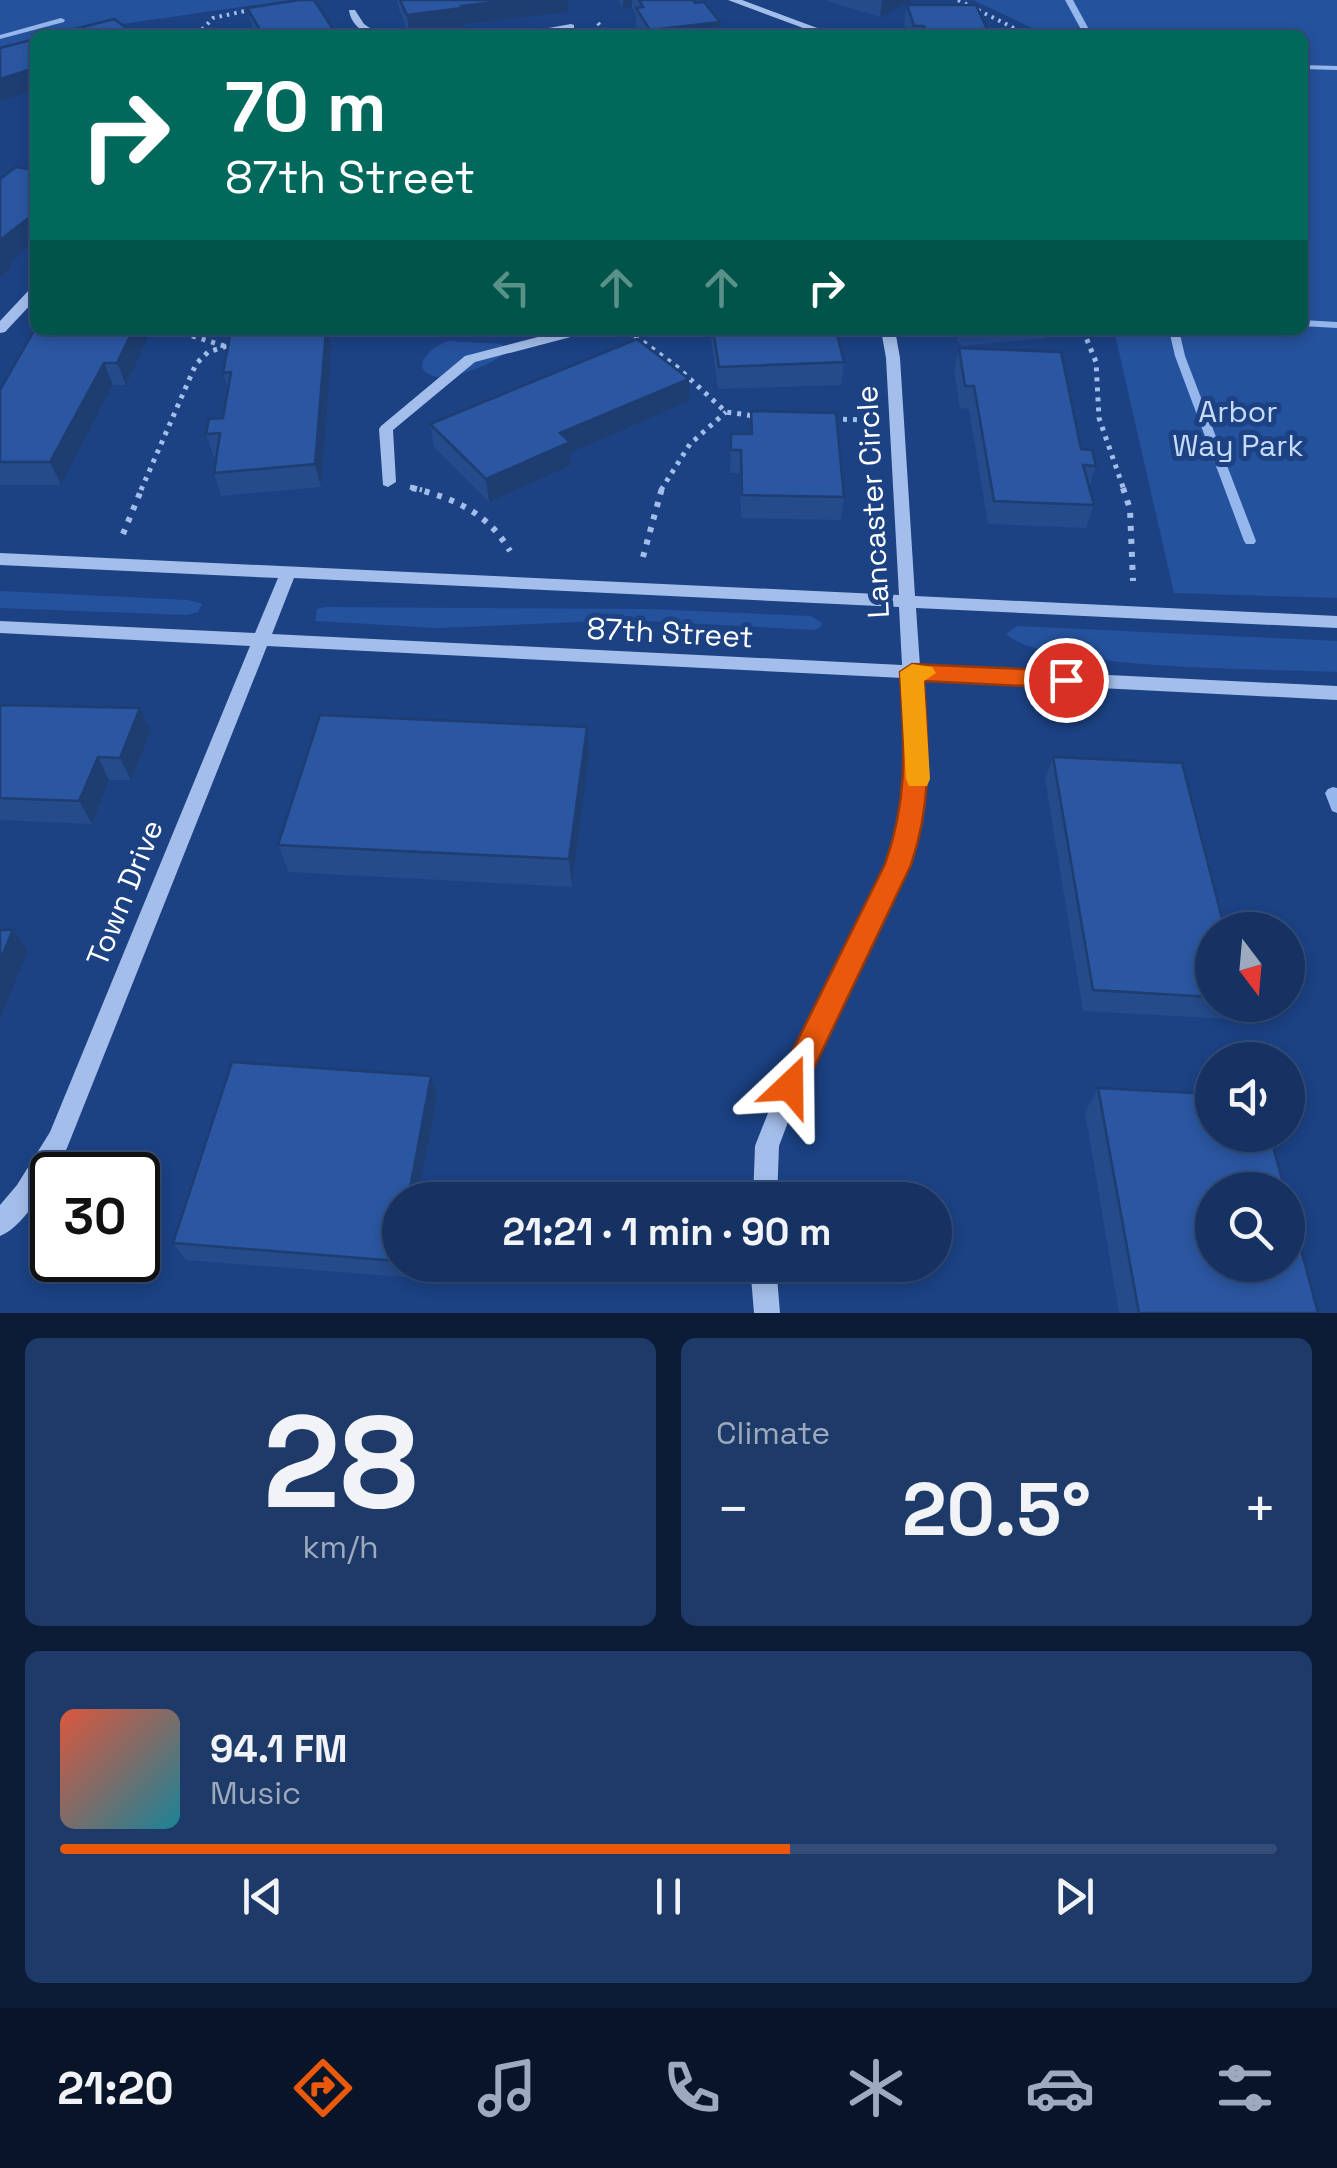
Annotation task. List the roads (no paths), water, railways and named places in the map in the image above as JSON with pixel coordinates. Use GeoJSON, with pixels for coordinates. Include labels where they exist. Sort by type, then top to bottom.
{"type":"FeatureCollection","features":[{"type":"Feature","properties":{"kind":"street"},"geometry":{"type":"LineString","coordinates":[[734,0],[814,30]]}},
{"type":"Feature","properties":{"kind":"street"},"geometry":{"type":"LineString","coordinates":[[352,12],[368,30]]}},
{"type":"Feature","properties":{"kind":"street"},"geometry":{"type":"LineString","coordinates":[[550,30],[571,27]]}},
{"type":"Feature","properties":{"kind":"street"},"geometry":{"type":"LineString","coordinates":[[0,329],[30,297]]}},
{"type":"Feature","properties":{"kind":"street"},"geometry":{"type":"LineString","coordinates":[[388,482],[386,430],[470,359],[562,335]]}},
{"type":"Feature","properties":{"kind":"street","name":"Lancaster Circle"},"geometry":{"type":"LineString","coordinates":[[766,1182],[767,1146],[794,1075],[898,865],[910,828],[918,780],[889,335]]}},
{"type":"Feature","properties":{"kind":"street","name":"87th Street"},"geometry":{"type":"LineString","coordinates":[[0,559],[1337,622]]}},
{"type":"Feature","properties":{"kind":"street","name":"Town Drive"},"geometry":{"type":"LineString","coordinates":[[0,1224],[26,1194],[60,1140],[288,573]]}},
{"type":"Feature","properties":{"kind":"street","name":"87th Street"},"geometry":{"type":"LineString","coordinates":[[0,627],[1337,693]]}},
{"type":"Feature","properties":{"kind":"street"},"geometry":{"type":"LineString","coordinates":[[764,1282],[767,1313]]}},
{"type":"Feature","properties":{"kind":"waterway"},"geometry":{"type":"LineString","coordinates":[[1069,0],[1085,30]]}},
{"type":"Feature","properties":{"kind":"waterway"},"geometry":{"type":"LineString","coordinates":[[0,37],[61,20]]}},
{"type":"Feature","properties":{"kind":"waterway"},"geometry":{"type":"LineString","coordinates":[[1308,67],[1337,68]]}},
{"type":"Feature","properties":{"kind":"waterway"},"geometry":{"type":"LineString","coordinates":[[1308,323],[1337,325]]}},
{"type":"Feature","properties":{"kind":"waterway"},"geometry":{"type":"LineString","coordinates":[[1175,335],[1250,541]]}},
{"type":"Feature","properties":{"kind":"waterway"},"geometry":{"type":"LineString","coordinates":[[1333,793],[1337,807]]}},
{"type":"Feature","properties":{"kind":"park label","name":"Arbor Way Park"},"geometry":{"type":"Point","coordinates":[1238,429]}}]}
